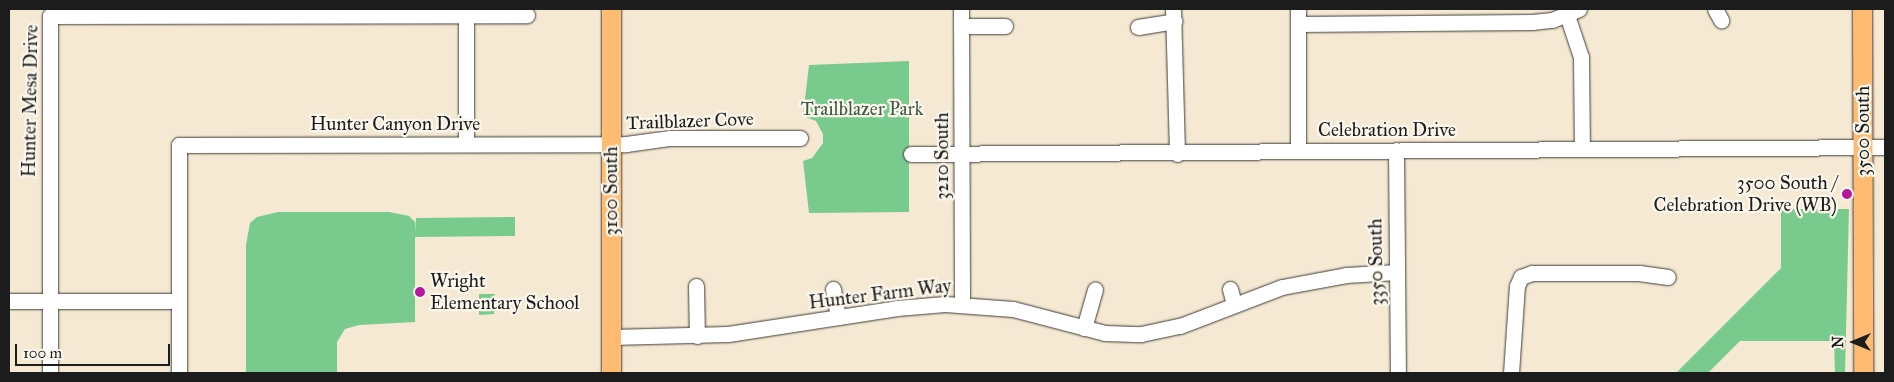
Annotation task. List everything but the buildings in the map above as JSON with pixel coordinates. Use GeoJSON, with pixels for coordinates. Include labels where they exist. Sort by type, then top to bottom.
{"type":"FeatureCollection","features":[{"type":"Feature","properties":{"kind":"main road","name":"3100 South"},"geometry":{"type":"LineString","coordinates":[[611,9],[611,373]]}},
{"type":"Feature","properties":{"kind":"main road","name":"3500 South"},"geometry":{"type":"LineString","coordinates":[[1862,9],[1863,373]]}},
{"type":"Feature","properties":{"kind":"street","name":"3210 South"},"geometry":{"type":"LineString","coordinates":[[961,9],[962,304]]}},
{"type":"Feature","properties":{"kind":"street"},"geometry":{"type":"LineString","coordinates":[[1298,150],[1298,16],[1424,16],[1532,22],[1571,11],[1581,57],[1582,149]]}},
{"type":"Feature","properties":{"kind":"street","name":"Hunter Mesa Drive"},"geometry":{"type":"LineString","coordinates":[[50,301],[50,16],[373,12],[527,15]]}},
{"type":"Feature","properties":{"kind":"street"},"geometry":{"type":"LineString","coordinates":[[466,15],[466,144]]}},
{"type":"Feature","properties":{"kind":"street"},"geometry":{"type":"LineString","coordinates":[[1138,27],[1174,15],[1177,154]]}},
{"type":"Feature","properties":{"kind":"street"},"geometry":{"type":"LineString","coordinates":[[961,26],[1005,26]]}},
{"type":"Feature","properties":{"kind":"street","name":"Trailblazer Cove"},"geometry":{"type":"LineString","coordinates":[[611,144],[644,144],[669,138],[800,138]]}},
{"type":"Feature","properties":{"kind":"street","name":"Hunter Canyon Drive"},"geometry":{"type":"LineString","coordinates":[[179,301],[179,145],[611,144]]}},
{"type":"Feature","properties":{"kind":"street","name":"Celebration Drive"},"geometry":{"type":"LineString","coordinates":[[911,154],[1177,154],[1298,150],[1885,148]]}},
{"type":"Feature","properties":{"kind":"street","name":"3350 South"},"geometry":{"type":"LineString","coordinates":[[1396,150],[1398,373]]}},
{"type":"Feature","properties":{"kind":"street","name":"Hunter Farm Way"},"geometry":{"type":"LineString","coordinates":[[611,337],[697,336],[913,306],[962,304],[1030,312],[1084,328],[1117,334],[1161,332],[1232,296],[1306,282],[1397,272]]}},
{"type":"Feature","properties":{"kind":"street"},"geometry":{"type":"LineString","coordinates":[[1511,373],[1517,286],[1524,275],[1639,273],[1668,277]]}},
{"type":"Feature","properties":{"kind":"street"},"geometry":{"type":"LineString","coordinates":[[696,286],[697,336]]}},
{"type":"Feature","properties":{"kind":"street"},"geometry":{"type":"LineString","coordinates":[[833,289],[838,317]]}},
{"type":"Feature","properties":{"kind":"street"},"geometry":{"type":"LineString","coordinates":[[1084,328],[1095,290]]}},
{"type":"Feature","properties":{"kind":"street"},"geometry":{"type":"LineString","coordinates":[[9,301],[179,301],[179,373]]}},
{"type":"Feature","properties":{"kind":"street"},"geometry":{"type":"LineString","coordinates":[[50,301],[50,373]]}},
{"type":"Feature","properties":{"kind":"green space","name":"Trailblazer Park"},"geometry":{"type":"Polygon","coordinates":[[[909,61],[909,212],[809,213],[803,161],[812,158],[823,143],[823,134],[816,121],[803,116],[809,65],[909,61]]]}},
{"type":"Feature","properties":{"kind":"green space"},"geometry":{"type":"Polygon","coordinates":[[[1781,209],[1849,209],[1845,373],[1835,373],[1834,341],[1740,341],[1708,373],[1676,373],[1781,268],[1781,209]]]}},
{"type":"Feature","properties":{"kind":"green space"},"geometry":{"type":"Polygon","coordinates":[[[278,212],[389,212],[409,216],[415,222],[415,233],[416,218],[515,217],[515,236],[415,237],[415,322],[359,325],[345,329],[337,342],[337,373],[246,373],[246,245],[250,223],[257,217],[278,212]]]}},
{"type":"Feature","properties":{"kind":"green space"},"geometry":{"type":"Polygon","coordinates":[[[479,294],[495,294],[494,314],[479,315],[479,294]]]}},
{"type":"Feature","properties":{"kind":"place","name":"3500 South / Celebration Drive (WB)"},"geometry":{"type":"Point","coordinates":[1847,194]}},
{"type":"Feature","properties":{"kind":"place","name":"Wright Elementary School"},"geometry":{"type":"Point","coordinates":[420,292]}}]}
